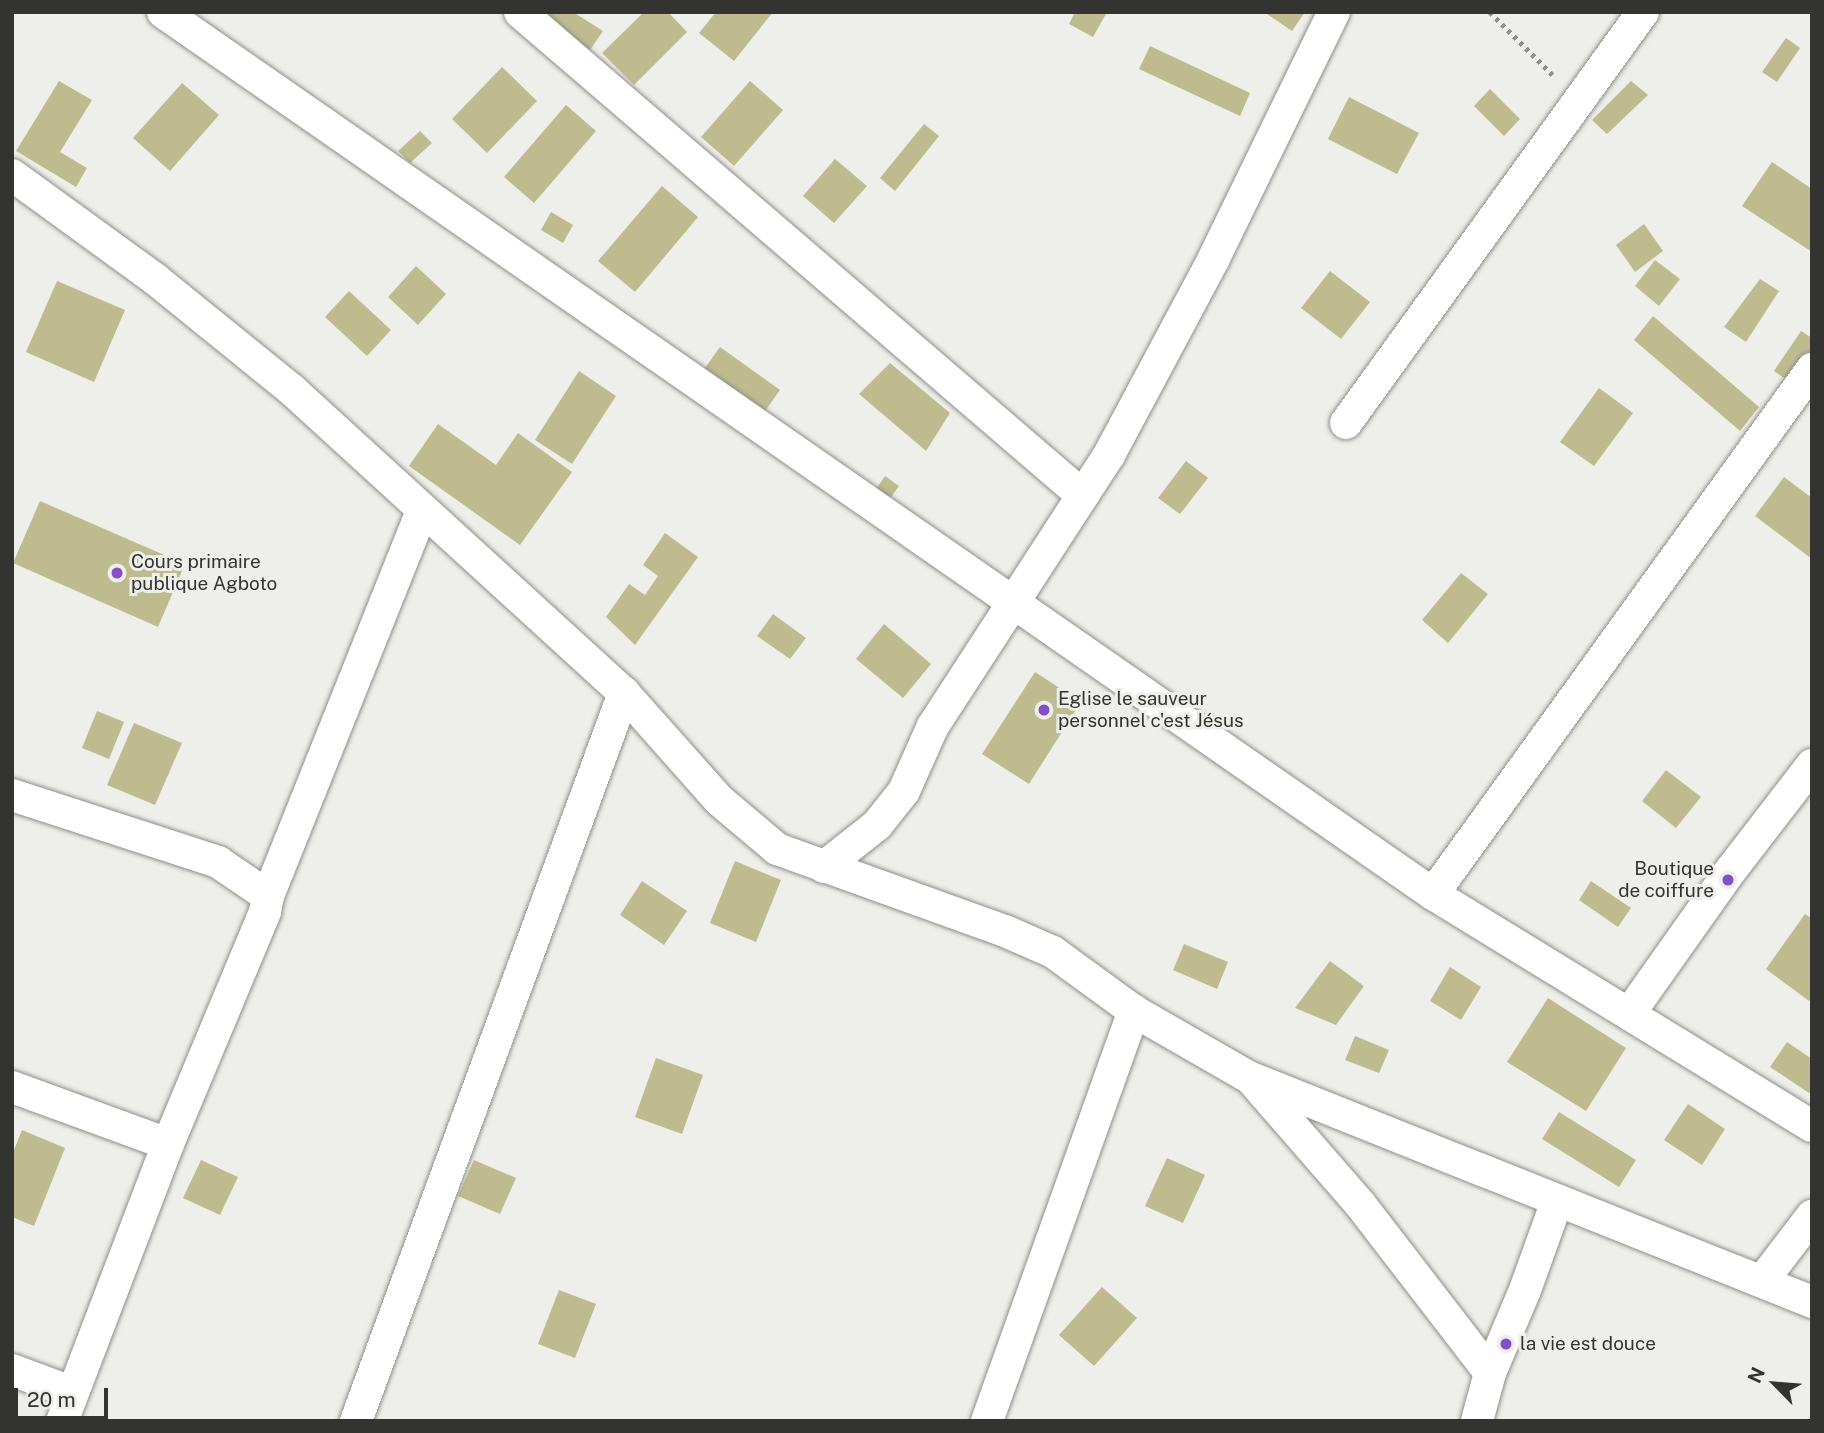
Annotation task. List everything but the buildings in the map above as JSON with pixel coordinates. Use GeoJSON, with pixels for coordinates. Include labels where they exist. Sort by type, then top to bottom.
{"type":"FeatureCollection","features":[{"type":"Feature","properties":{"kind":"street"},"geometry":{"type":"LineString","coordinates":[[163,12],[1433,894],[1812,1126]]}},
{"type":"Feature","properties":{"kind":"street"},"geometry":{"type":"LineString","coordinates":[[520,12],[1083,496]]}},
{"type":"Feature","properties":{"kind":"street"},"geometry":{"type":"LineString","coordinates":[[824,866],[877,825],[904,791],[933,726],[1109,455],[1213,260],[1334,12]]}},
{"type":"Feature","properties":{"kind":"street"},"geometry":{"type":"LineString","coordinates":[[1346,423],[1643,12]]}},
{"type":"Feature","properties":{"kind":"street"},"geometry":{"type":"LineString","coordinates":[[12,175],[155,279],[292,390],[624,693],[719,800],[777,849],[1005,931],[1053,952],[1134,1010],[1249,1077],[1557,1201],[1763,1280],[1812,1302]]}},
{"type":"Feature","properties":{"kind":"street"},"geometry":{"type":"LineString","coordinates":[[1433,894],[1812,369]]}},
{"type":"Feature","properties":{"kind":"street"},"geometry":{"type":"LineString","coordinates":[[12,1370],[67,1406],[167,1144],[265,912],[268,895],[422,511]]}},
{"type":"Feature","properties":{"kind":"street"},"geometry":{"type":"LineString","coordinates":[[356,1421],[624,693]]}},
{"type":"Feature","properties":{"kind":"street"},"geometry":{"type":"LineString","coordinates":[[1629,1014],[1731,870],[1812,765]]}},
{"type":"Feature","properties":{"kind":"street"},"geometry":{"type":"LineString","coordinates":[[12,795],[218,862],[268,895]]}},
{"type":"Feature","properties":{"kind":"street"},"geometry":{"type":"LineString","coordinates":[[986,1421],[1134,1010]]}},
{"type":"Feature","properties":{"kind":"street"},"geometry":{"type":"LineString","coordinates":[[1249,1077],[1360,1204],[1490,1373]]}},
{"type":"Feature","properties":{"kind":"street"},"geometry":{"type":"LineString","coordinates":[[12,1087],[167,1144]]}},
{"type":"Feature","properties":{"kind":"street"},"geometry":{"type":"LineString","coordinates":[[1477,1421],[1490,1373],[1525,1290],[1557,1201]]}},
{"type":"Feature","properties":{"kind":"street"},"geometry":{"type":"LineString","coordinates":[[1763,1280],[1812,1216]]}},
{"type":"Feature","properties":{"kind":"path"},"geometry":{"type":"LineString","coordinates":[[1490,12],[1580,100]]}},
{"type":"Feature","properties":{"kind":"place","name":"Cours primaire publique Agboto"},"geometry":{"type":"Point","coordinates":[117,573]}},
{"type":"Feature","properties":{"kind":"place","name":"Eglise le sauveur personnel c'est Jésus"},"geometry":{"type":"Point","coordinates":[1044,710]}},
{"type":"Feature","properties":{"kind":"place","name":"Boutique de coiffure"},"geometry":{"type":"Point","coordinates":[1728,880]}},
{"type":"Feature","properties":{"kind":"place","name":"la vie est douce"},"geometry":{"type":"Point","coordinates":[1506,1344]}}]}
